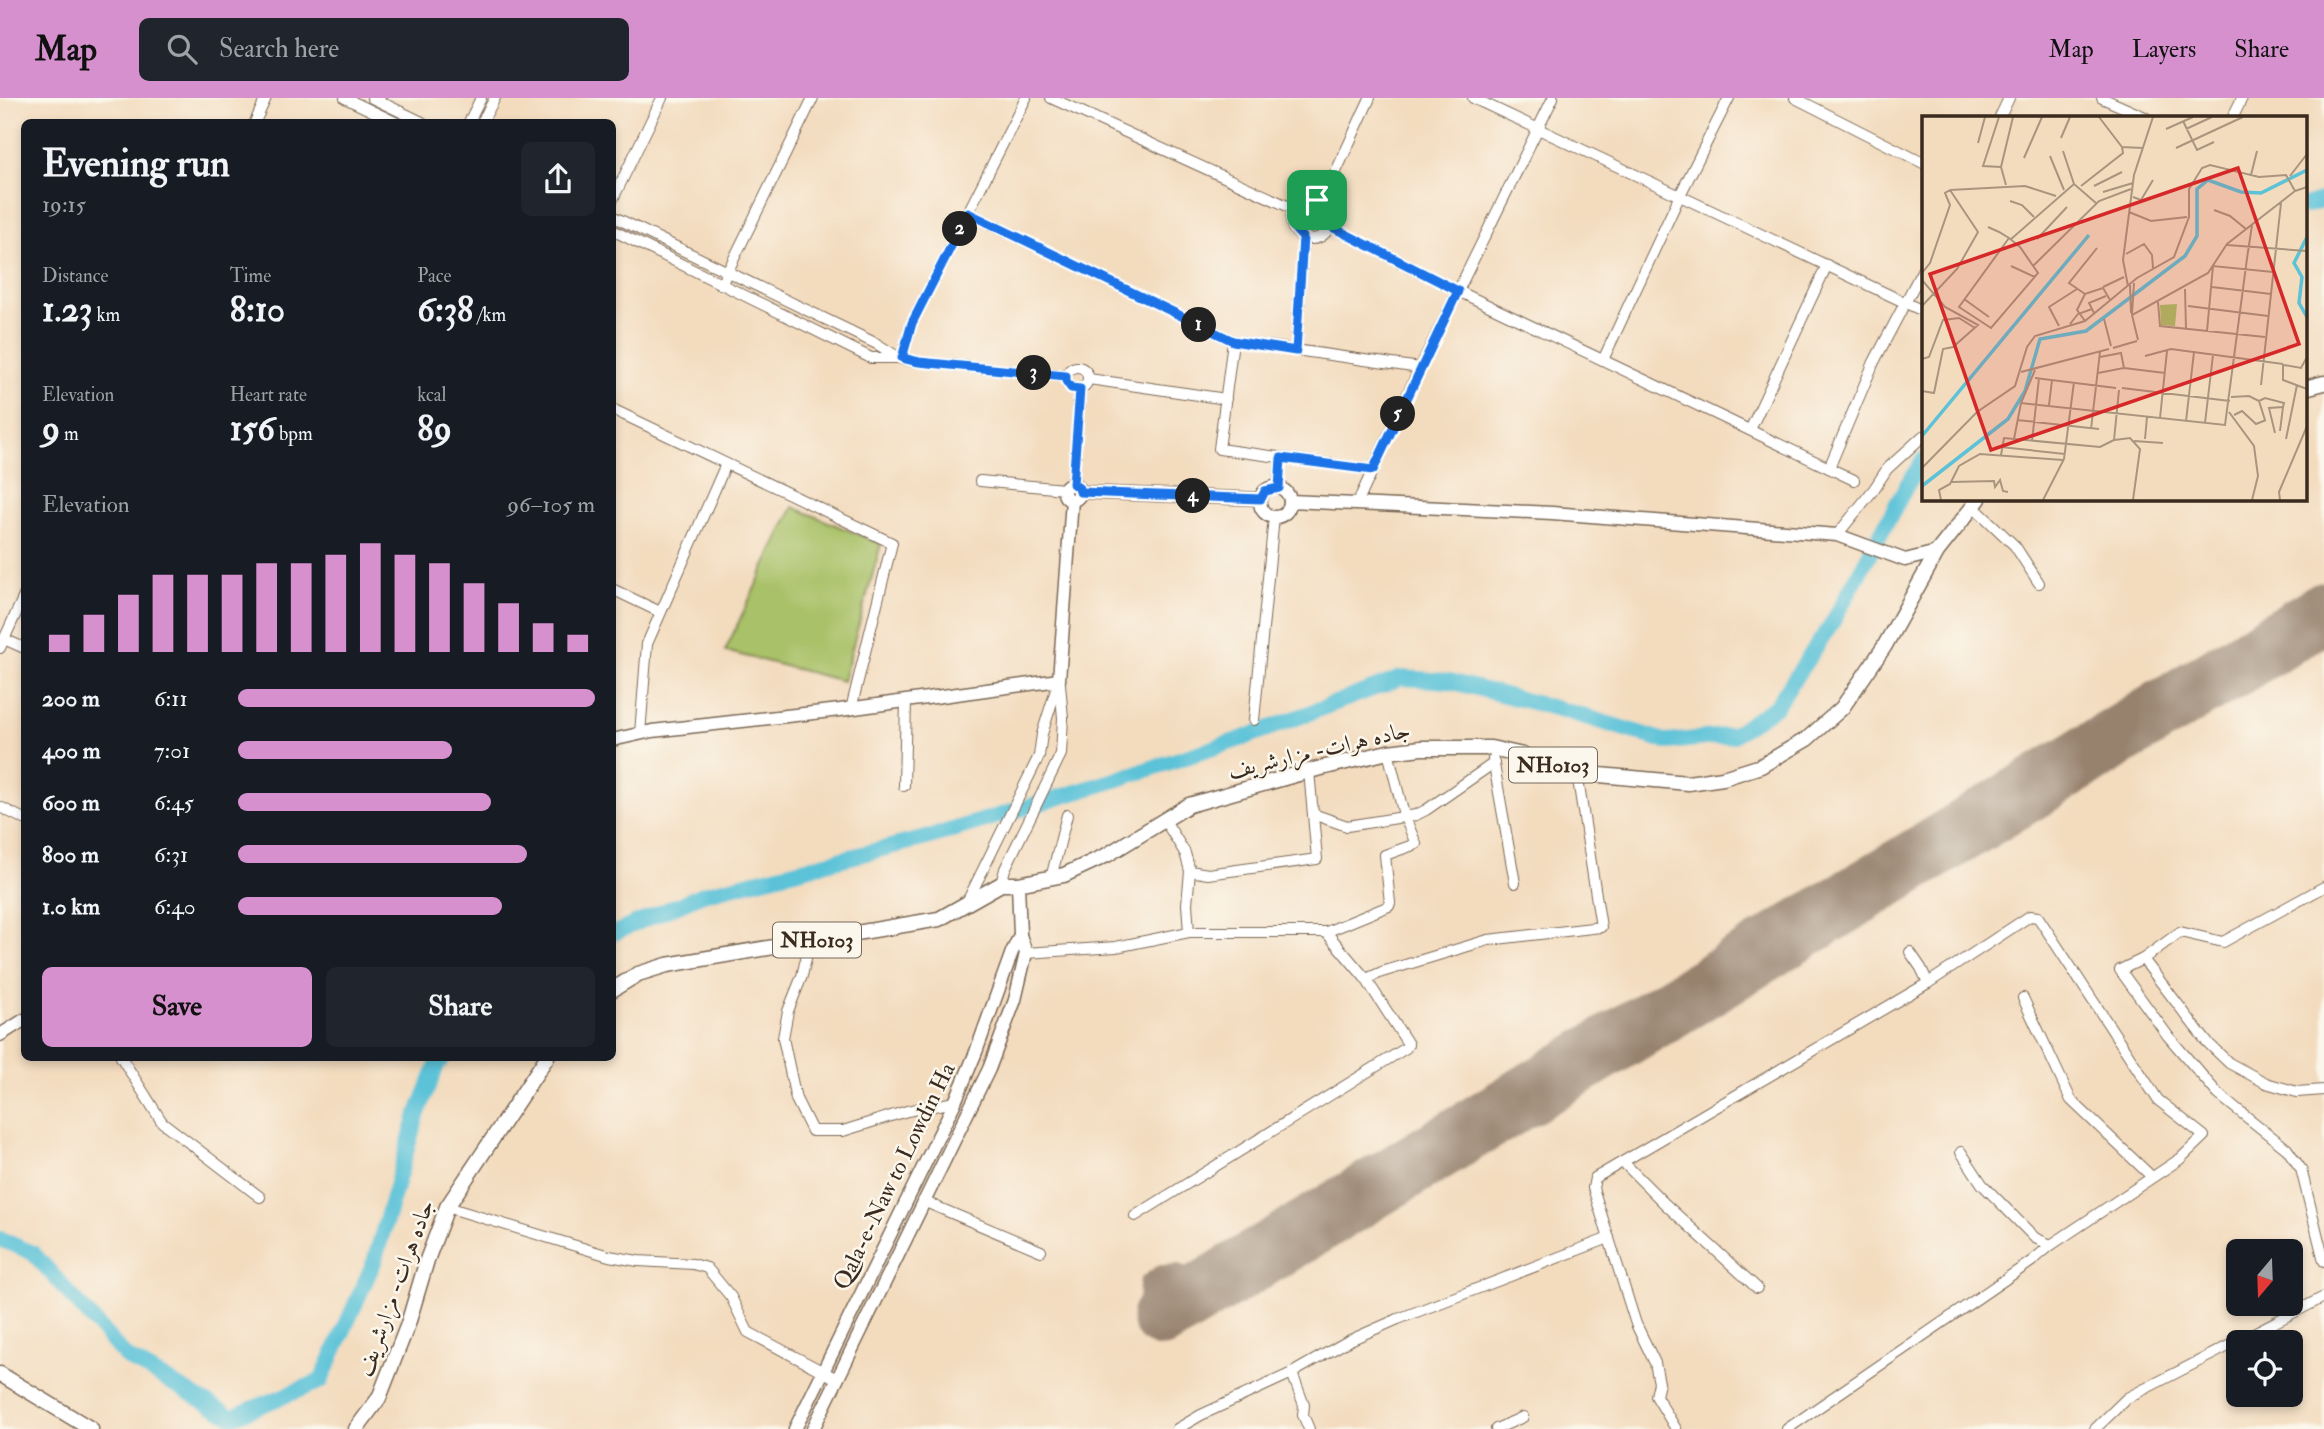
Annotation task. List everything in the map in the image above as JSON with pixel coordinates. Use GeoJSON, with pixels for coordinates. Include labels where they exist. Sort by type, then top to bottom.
{"type":"FeatureCollection","features":[{"type":"Feature","properties":{"kind":"highway"},"geometry":{"type":"LineString","coordinates":[[2306,388],[2324,383]]}},
{"type":"Feature","properties":{"kind":"highway","name":"جاده هرات- مزارشریف"},"geometry":{"type":"LineString","coordinates":[[616,988],[638,974],[667,965],[939,919],[1001,884],[1051,878],[1107,855],[1189,806],[1309,771],[1388,752],[1421,748],[1492,748],[1577,773],[1688,783],[1723,778],[1760,766],[1807,739],[1842,708],[1884,647],[1937,552],[1976,502]]}},
{"type":"Feature","properties":{"kind":"highway","name":"جاده هرات- مزارشریف"},"geometry":{"type":"LineString","coordinates":[[356,1429],[379,1398],[408,1324],[427,1260],[447,1207],[544,1061]]}},
{"type":"Feature","properties":{"kind":"highway"},"geometry":{"type":"LineString","coordinates":[[0,1374],[92,1429]]}},
{"type":"Feature","properties":{"kind":"main road"},"geometry":{"type":"LineString","coordinates":[[1279,488],[1286,492],[1290,501],[1284,514],[1274,517],[1265,512],[1260,504],[1265,491],[1279,488]]}},
{"type":"Feature","properties":{"kind":"main road"},"geometry":{"type":"LineString","coordinates":[[616,739],[1059,680],[1072,491],[1261,499]]}},
{"type":"Feature","properties":{"kind":"main road"},"geometry":{"type":"LineString","coordinates":[[1290,501],[1552,513],[1837,535],[1905,560],[1937,552]]}},
{"type":"Feature","properties":{"kind":"main road","name":"Qala-e-Naw to Lowdin Ha"},"geometry":{"type":"LineString","coordinates":[[813,1429],[989,1069],[1015,1000],[1026,953],[1020,935],[1018,884]]}},
{"type":"Feature","properties":{"kind":"main road","name":"Qala-e-Naw to Lowdin Ha"},"geometry":{"type":"LineString","coordinates":[[795,1429],[955,1102],[1020,935]]}},
{"type":"Feature","properties":{"kind":"main road"},"geometry":{"type":"LineString","coordinates":[[0,1035],[21,1022]]}},
{"type":"Feature","properties":{"kind":"main road"},"geometry":{"type":"LineString","coordinates":[[929,1154],[943,1162]]}},
{"type":"Feature","properties":{"kind":"street"},"geometry":{"type":"LineString","coordinates":[[256,119],[266,98]]}},
{"type":"Feature","properties":{"kind":"street"},"geometry":{"type":"LineString","coordinates":[[345,98],[389,119]]}},
{"type":"Feature","properties":{"kind":"street"},"geometry":{"type":"LineString","coordinates":[[372,98],[416,119]]}},
{"type":"Feature","properties":{"kind":"street"},"geometry":{"type":"LineString","coordinates":[[470,119],[481,98]]}},
{"type":"Feature","properties":{"kind":"street"},"geometry":{"type":"LineString","coordinates":[[484,119],[495,98]]}},
{"type":"Feature","properties":{"kind":"street"},"geometry":{"type":"LineString","coordinates":[[616,193],[662,98]]}},
{"type":"Feature","properties":{"kind":"street"},"geometry":{"type":"LineString","coordinates":[[721,285],[813,98]]}},
{"type":"Feature","properties":{"kind":"street"},"geometry":{"type":"LineString","coordinates":[[900,358],[912,323],[1026,98]]}},
{"type":"Feature","properties":{"kind":"street"},"geometry":{"type":"LineString","coordinates":[[1051,98],[1294,209]]}},
{"type":"Feature","properties":{"kind":"street"},"geometry":{"type":"LineString","coordinates":[[1322,202],[1370,98]]}},
{"type":"Feature","properties":{"kind":"street"},"geometry":{"type":"LineString","coordinates":[[1473,98],[1922,311]]}},
{"type":"Feature","properties":{"kind":"street"},"geometry":{"type":"LineString","coordinates":[[1357,504],[1420,368],[1553,98]]}},
{"type":"Feature","properties":{"kind":"street"},"geometry":{"type":"LineString","coordinates":[[1604,360],[1680,194],[1729,98]]}},
{"type":"Feature","properties":{"kind":"street"},"geometry":{"type":"LineString","coordinates":[[1795,98],[1922,162]]}},
{"type":"Feature","properties":{"kind":"street"},"geometry":{"type":"LineString","coordinates":[[2000,116],[2009,98]]}},
{"type":"Feature","properties":{"kind":"street"},"geometry":{"type":"LineString","coordinates":[[2102,98],[2142,116]]}},
{"type":"Feature","properties":{"kind":"street"},"geometry":{"type":"LineString","coordinates":[[2233,116],[2242,98]]}},
{"type":"Feature","properties":{"kind":"street"},"geometry":{"type":"LineString","coordinates":[[1310,199],[1322,202],[1330,213],[1330,226],[1322,236],[1303,237],[1292,222],[1294,209],[1298,204],[1310,199]]}},
{"type":"Feature","properties":{"kind":"street"},"geometry":{"type":"LineString","coordinates":[[968,213],[1233,341],[1420,368]]}},
{"type":"Feature","properties":{"kind":"street"},"geometry":{"type":"LineString","coordinates":[[616,218],[877,344],[900,358]]}},
{"type":"Feature","properties":{"kind":"street"},"geometry":{"type":"LineString","coordinates":[[1330,226],[1458,291],[1854,480]]}},
{"type":"Feature","properties":{"kind":"street"},"geometry":{"type":"LineString","coordinates":[[616,232],[871,358],[900,358],[1066,376]]}},
{"type":"Feature","properties":{"kind":"street"},"geometry":{"type":"LineString","coordinates":[[1296,351],[1303,237]]}},
{"type":"Feature","properties":{"kind":"street"},"geometry":{"type":"LineString","coordinates":[[1750,430],[1828,265]]}},
{"type":"Feature","properties":{"kind":"street"},"geometry":{"type":"LineString","coordinates":[[1829,468],[1874,362],[1922,271]]}},
{"type":"Feature","properties":{"kind":"street"},"geometry":{"type":"LineString","coordinates":[[791,320],[797,306]]}},
{"type":"Feature","properties":{"kind":"street"},"geometry":{"type":"LineString","coordinates":[[1233,341],[1219,449],[1373,470]]}},
{"type":"Feature","properties":{"kind":"street"},"geometry":{"type":"LineString","coordinates":[[1080,367],[1087,372],[1089,379],[1086,386],[1080,389],[1071,388],[1066,376],[1070,370],[1080,367]]}},
{"type":"Feature","properties":{"kind":"street"},"geometry":{"type":"LineString","coordinates":[[1089,379],[1226,399]]}},
{"type":"Feature","properties":{"kind":"street"},"geometry":{"type":"LineString","coordinates":[[980,481],[1072,491],[1080,389]]}},
{"type":"Feature","properties":{"kind":"street"},"geometry":{"type":"LineString","coordinates":[[616,412],[892,543],[850,709]]}},
{"type":"Feature","properties":{"kind":"street"},"geometry":{"type":"LineString","coordinates":[[1837,535],[1887,469],[1922,437]]}},
{"type":"Feature","properties":{"kind":"street"},"geometry":{"type":"LineString","coordinates":[[1279,488],[1281,458]]}},
{"type":"Feature","properties":{"kind":"street"},"geometry":{"type":"LineString","coordinates":[[640,734],[647,644],[726,464]]}},
{"type":"Feature","properties":{"kind":"street"},"geometry":{"type":"LineString","coordinates":[[1976,502],[2015,546],[2039,583]]}},
{"type":"Feature","properties":{"kind":"street"},"geometry":{"type":"LineString","coordinates":[[1254,720],[1274,517]]}},
{"type":"Feature","properties":{"kind":"street"},"geometry":{"type":"LineString","coordinates":[[616,591],[660,612]]}},
{"type":"Feature","properties":{"kind":"street"},"geometry":{"type":"LineString","coordinates":[[21,602],[2,643],[21,647]]}},
{"type":"Feature","properties":{"kind":"street"},"geometry":{"type":"LineString","coordinates":[[1001,884],[1061,754],[1063,719],[1059,680]]}},
{"type":"Feature","properties":{"kind":"street"},"geometry":{"type":"LineString","coordinates":[[966,902],[1039,756],[1042,734],[1059,680]]}},
{"type":"Feature","properties":{"kind":"street"},"geometry":{"type":"LineString","coordinates":[[904,786],[906,701]]}},
{"type":"Feature","properties":{"kind":"street"},"geometry":{"type":"LineString","coordinates":[[1492,748],[1515,883]]}},
{"type":"Feature","properties":{"kind":"street"},"geometry":{"type":"LineString","coordinates":[[1026,953],[1116,947],[1189,932],[1326,932],[1389,906],[1385,855],[1416,844],[1404,815],[1388,752]]}},
{"type":"Feature","properties":{"kind":"street"},"geometry":{"type":"LineString","coordinates":[[1313,814],[1347,826],[1416,815],[1494,763]]}},
{"type":"Feature","properties":{"kind":"street"},"geometry":{"type":"LineString","coordinates":[[1190,871],[1208,874],[1314,861],[1318,855],[1309,771]]}},
{"type":"Feature","properties":{"kind":"street"},"geometry":{"type":"LineString","coordinates":[[1366,979],[1488,940],[1601,927],[1577,773]]}},
{"type":"Feature","properties":{"kind":"street"},"geometry":{"type":"LineString","coordinates":[[0,807],[21,818]]}},
{"type":"Feature","properties":{"kind":"street"},"geometry":{"type":"LineString","coordinates":[[1051,878],[1067,815]]}},
{"type":"Feature","properties":{"kind":"street"},"geometry":{"type":"LineString","coordinates":[[1164,819],[1185,853],[1190,871],[1187,904],[1189,932]]}},
{"type":"Feature","properties":{"kind":"street"},"geometry":{"type":"LineString","coordinates":[[2324,887],[2223,942],[2180,932],[2143,958],[2120,970],[2168,1037],[2218,1094],[2287,1149],[2301,1169],[2324,1261]]}},
{"type":"Feature","properties":{"kind":"street"},"geometry":{"type":"LineString","coordinates":[[1676,1429],[1656,1396],[1659,1383],[1655,1363],[1636,1324],[1592,1183],[1595,1178],[1928,983],[2030,916],[2038,916],[2158,1100],[2204,1136],[2180,1159],[2051,1245],[2032,1261],[1787,1429]]}},
{"type":"Feature","properties":{"kind":"street"},"geometry":{"type":"LineString","coordinates":[[1135,1216],[1406,1048],[1407,1040],[1366,979],[1326,932]]}},
{"type":"Feature","properties":{"kind":"street"},"geometry":{"type":"LineString","coordinates":[[810,941],[802,976],[788,1011],[783,1038],[796,1099],[812,1131],[843,1131],[907,1111],[955,1102]]}},
{"type":"Feature","properties":{"kind":"street"},"geometry":{"type":"LineString","coordinates":[[1910,952],[1928,983]]}},
{"type":"Feature","properties":{"kind":"street"},"geometry":{"type":"LineString","coordinates":[[2143,958],[2206,1041],[2229,1063],[2266,1083],[2297,1092],[2324,1090]]}},
{"type":"Feature","properties":{"kind":"street"},"geometry":{"type":"LineString","coordinates":[[2023,998],[2071,1100],[2152,1177]]}},
{"type":"Feature","properties":{"kind":"street"},"geometry":{"type":"LineString","coordinates":[[124,1061],[162,1122],[260,1197]]}},
{"type":"Feature","properties":{"kind":"street"},"geometry":{"type":"LineString","coordinates":[[1961,1152],[1982,1184],[2035,1238],[2051,1245]]}},
{"type":"Feature","properties":{"kind":"street"},"geometry":{"type":"LineString","coordinates":[[1623,1162],[1757,1288]]}},
{"type":"Feature","properties":{"kind":"street"},"geometry":{"type":"LineString","coordinates":[[923,1201],[1041,1251]]}},
{"type":"Feature","properties":{"kind":"street"},"geometry":{"type":"LineString","coordinates":[[447,1207],[609,1256],[638,1261],[693,1264],[707,1268],[731,1297],[748,1332],[837,1379]]}},
{"type":"Feature","properties":{"kind":"street"},"geometry":{"type":"LineString","coordinates":[[1177,1429],[1292,1373],[1348,1341],[1609,1238]]}},
{"type":"Feature","properties":{"kind":"street"},"geometry":{"type":"LineString","coordinates":[[2095,1429],[2127,1398],[2324,1297]]}},
{"type":"Feature","properties":{"kind":"street"},"geometry":{"type":"LineString","coordinates":[[1292,1373],[1304,1405],[1303,1415],[1309,1429]]}},
{"type":"Feature","properties":{"kind":"street"},"geometry":{"type":"LineString","coordinates":[[1496,1429],[1523,1417]]}},
{"type":"Feature","properties":{"kind":"green space"},"geometry":{"type":"Polygon","coordinates":[[[793,507],[881,544],[843,681],[725,651],[793,507]]]}},
{"type":"Feature","properties":{"kind":"waterway"},"geometry":{"type":"LineString","coordinates":[[2306,206],[2324,200]]}},
{"type":"Feature","properties":{"kind":"waterway"},"geometry":{"type":"LineString","coordinates":[[616,932],[703,894],[926,838],[1109,782],[1241,739],[1401,678],[1449,681],[1566,711],[1668,742],[1733,735],[1776,706],[1832,623],[1922,462]]}},
{"type":"Feature","properties":{"kind":"waterway"},"geometry":{"type":"LineString","coordinates":[[0,1239],[33,1253],[126,1357],[232,1417],[321,1381],[374,1262],[416,1118],[440,1061]]}},
{"type":"Feature","properties":{"kind":"taxiway"},"geometry":{"type":"LineString","coordinates":[[2237,665],[2245,680]]}},
{"type":"Feature","properties":{"kind":"taxiway"},"geometry":{"type":"LineString","coordinates":[[2155,692],[2165,708]]}},
{"type":"Feature","properties":{"kind":"taxiway"},"geometry":{"type":"LineString","coordinates":[[1162,1317],[1150,1301],[1151,1285],[1162,1277],[1178,1276],[1190,1283],[1198,1296]]}},
{"type":"Feature","properties":{"kind":"runway"},"geometry":{"type":"LineString","coordinates":[[1162,1317],[2324,612]]}},
{"type":"Feature","properties":{"kind":"route"},"geometry":{"type":"LineString","coordinates":[[1310,199],[1317,200],[1327,207],[1330,213],[1330,226],[1458,291],[1373,470],[1281,458],[1279,488],[1265,491],[1261,499],[1080,492],[1077,485],[1073,484],[1080,389],[1071,388],[1066,376],[919,362],[902,358],[912,323],[968,213],[1233,341],[1296,351],[1303,237],[1294,228],[1292,215],[1298,204],[1310,199]]}}]}
